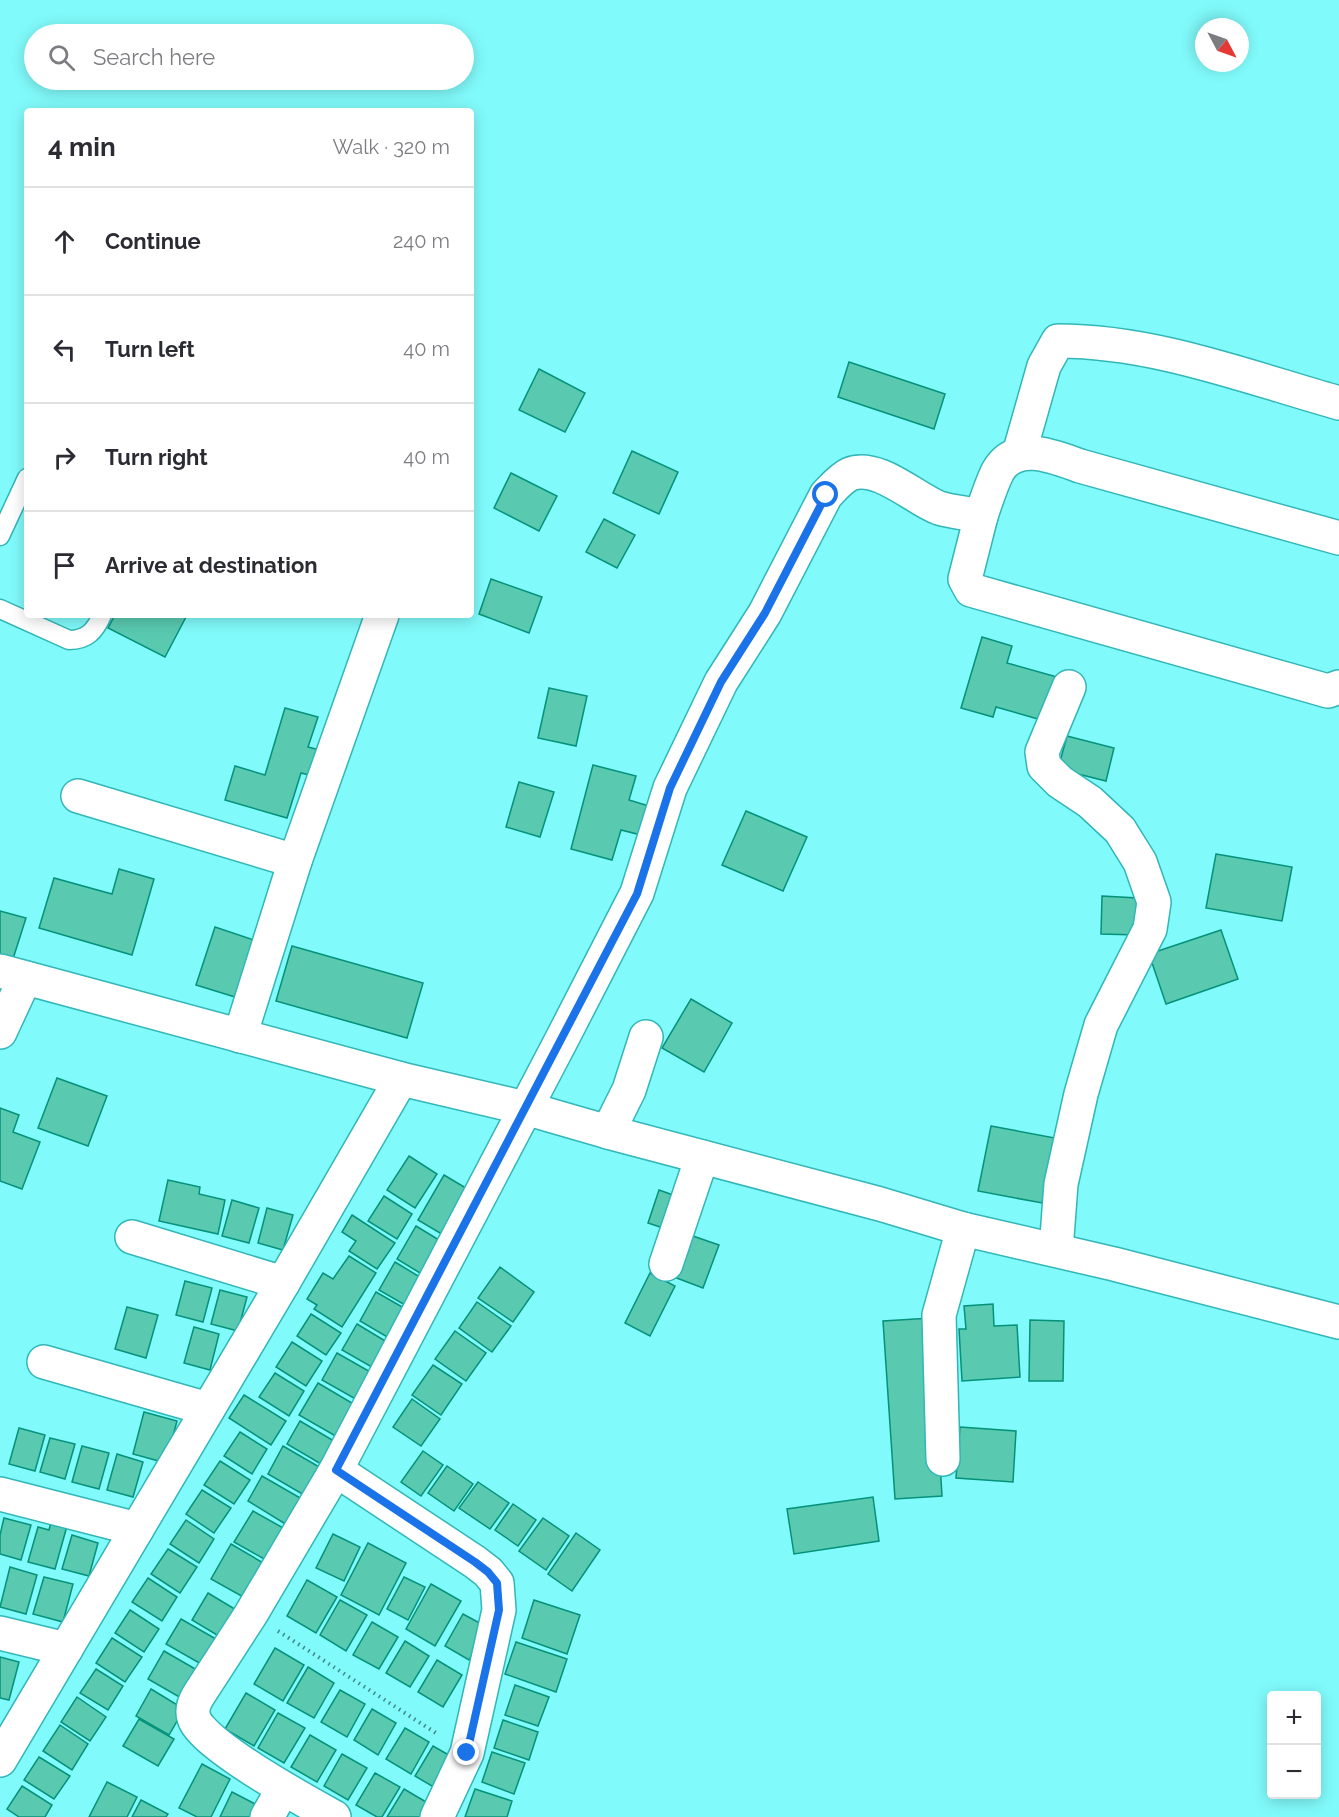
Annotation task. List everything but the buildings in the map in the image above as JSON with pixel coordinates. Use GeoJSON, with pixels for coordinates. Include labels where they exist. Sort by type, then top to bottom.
{"type":"FeatureCollection","features":[{"type":"Feature","properties":{"kind":"street"},"geometry":{"type":"LineString","coordinates":[[1020,454],[1044,366],[1058,341],[1083,341],[1160,352],[1339,403]]}},
{"type":"Feature","properties":{"kind":"street"},"geometry":{"type":"LineString","coordinates":[[1339,538],[1080,466],[1043,453],[1020,454],[999,469],[981,516],[964,579],[971,590],[1328,691],[1339,687]]}},
{"type":"Feature","properties":{"kind":"street"},"geometry":{"type":"LineString","coordinates":[[334,1817],[283,1789],[207,1738],[193,1717],[193,1706],[251,1614],[336,1470],[637,894],[670,788],[721,682],[765,613],[826,495],[837,483],[851,474],[865,472],[886,478],[939,508],[981,516]]}},
{"type":"Feature","properties":{"kind":"street"},"geometry":{"type":"LineString","coordinates":[[240,1036],[295,861],[381,618]]}},
{"type":"Feature","properties":{"kind":"street"},"geometry":{"type":"LineString","coordinates":[[1056,1250],[1061,1184],[1081,1094],[1101,1025],[1150,929],[1154,902],[1140,862],[1120,830],[1090,802],[1060,782],[1044,766],[1042,752],[1069,687]]}},
{"type":"Feature","properties":{"kind":"street"},"geometry":{"type":"LineString","coordinates":[[78,796],[295,861]]}},
{"type":"Feature","properties":{"kind":"street"},"geometry":{"type":"LineString","coordinates":[[0,1032],[13,975],[401,1079],[525,1108],[880,1204],[963,1229],[1056,1250],[1339,1322]]}},
{"type":"Feature","properties":{"kind":"street"},"geometry":{"type":"LineString","coordinates":[[608,1132],[629,1090],[646,1037]]}},
{"type":"Feature","properties":{"kind":"street"},"geometry":{"type":"LineString","coordinates":[[0,1760],[283,1283],[401,1079]]}},
{"type":"Feature","properties":{"kind":"street"},"geometry":{"type":"LineString","coordinates":[[666,1264],[702,1157]]}},
{"type":"Feature","properties":{"kind":"street"},"geometry":{"type":"LineString","coordinates":[[943,1459],[939,1315],[963,1229]]}},
{"type":"Feature","properties":{"kind":"street"},"geometry":{"type":"LineString","coordinates":[[132,1236],[283,1283]]}},
{"type":"Feature","properties":{"kind":"street"},"geometry":{"type":"LineString","coordinates":[[44,1362],[208,1409]]}},
{"type":"Feature","properties":{"kind":"street"},"geometry":{"type":"LineString","coordinates":[[336,1470],[475,1562],[497,1583],[499,1610],[467,1753],[437,1817]]}},
{"type":"Feature","properties":{"kind":"street"},"geometry":{"type":"LineString","coordinates":[[0,1494],[137,1529]]}},
{"type":"Feature","properties":{"kind":"street"},"geometry":{"type":"LineString","coordinates":[[0,1633],[66,1649]]}},
{"type":"Feature","properties":{"kind":"street"},"geometry":{"type":"LineString","coordinates":[[267,1817],[283,1789]]}},
{"type":"Feature","properties":{"kind":"lane"},"geometry":{"type":"LineString","coordinates":[[0,536],[24,484]]}},
{"type":"Feature","properties":{"kind":"lane"},"geometry":{"type":"LineString","coordinates":[[0,609],[69,640],[78,640],[87,636],[93,631],[100,618]]}},
{"type":"Feature","properties":{"kind":"path"},"geometry":{"type":"LineString","coordinates":[[251,1614],[467,1753]]}},
{"type":"Feature","properties":{"kind":"route"},"geometry":{"type":"LineString","coordinates":[[467,1753],[499,1610],[497,1583],[475,1562],[336,1470],[637,894],[670,788],[721,682],[765,613],[826,495]]}}]}
